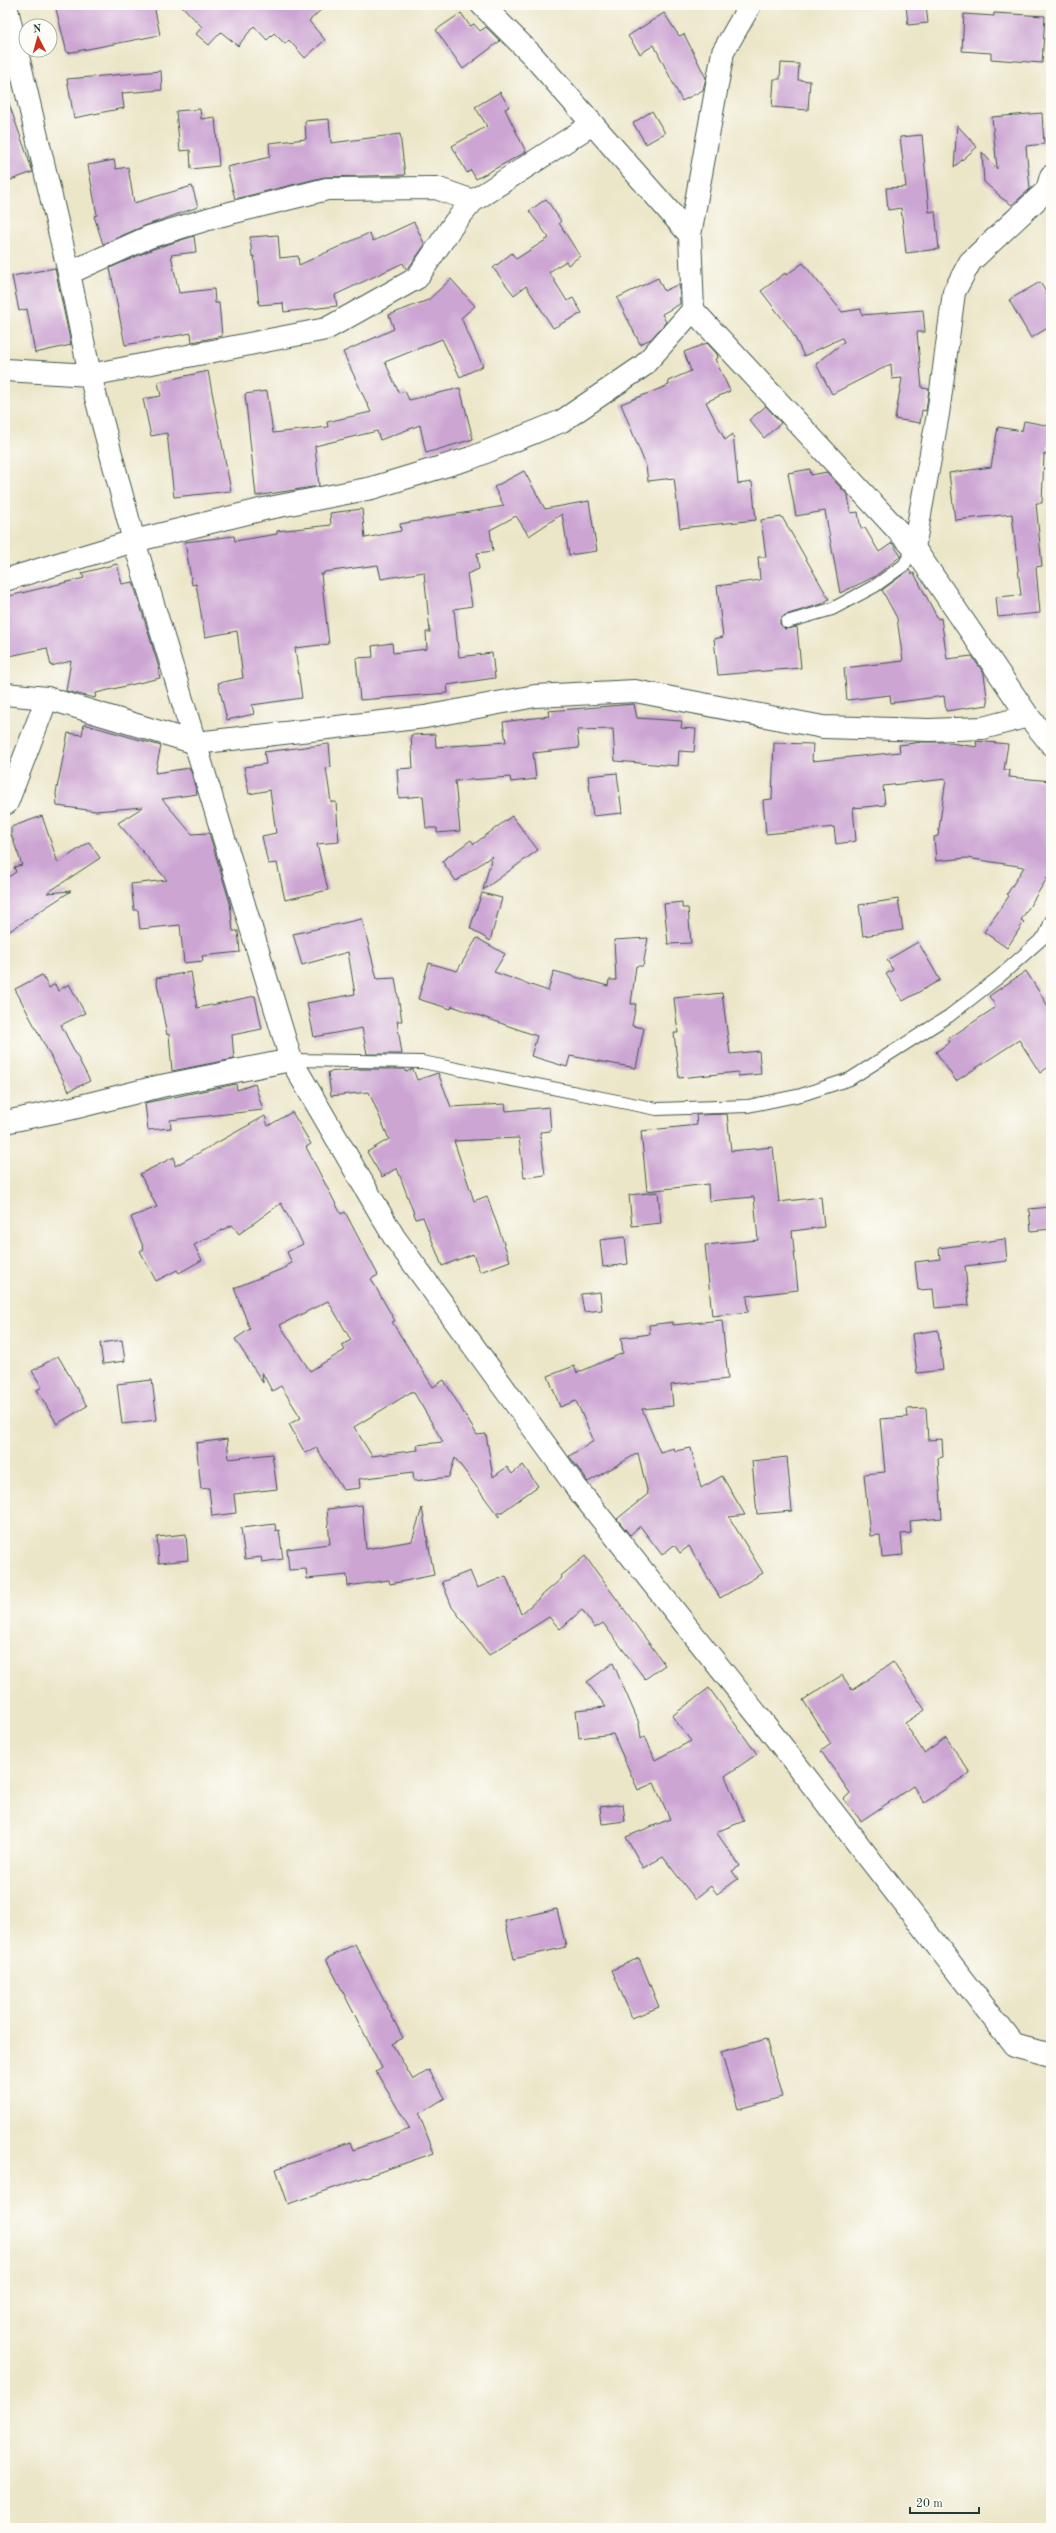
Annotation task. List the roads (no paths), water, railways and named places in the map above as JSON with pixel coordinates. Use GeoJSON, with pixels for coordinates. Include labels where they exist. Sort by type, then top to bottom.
{"type":"FeatureCollection","features":[{"type":"Feature","properties":{"kind":"street"},"geometry":{"type":"LineString","coordinates":[[6,5],[69,273],[90,375],[134,541],[291,1060],[394,1237],[576,1488],[778,1741],[1014,2045],[1051,2055]]}},
{"type":"Feature","properties":{"kind":"street"},"geometry":{"type":"LineString","coordinates":[[482,5],[533,56],[591,125],[669,209],[690,235]]}},
{"type":"Feature","properties":{"kind":"street"},"geometry":{"type":"LineString","coordinates":[[750,5],[723,52],[690,235],[693,310],[914,548],[1028,716],[1051,744]]}},
{"type":"Feature","properties":{"kind":"street"},"geometry":{"type":"LineString","coordinates":[[5,370],[90,375],[326,329],[417,278],[455,222],[473,201],[591,125]]}},
{"type":"Feature","properties":{"kind":"street"},"geometry":{"type":"LineString","coordinates":[[914,548],[938,414],[954,292],[970,262],[1046,190],[1051,176]]}},
{"type":"Feature","properties":{"kind":"street"},"geometry":{"type":"LineString","coordinates":[[69,273],[149,237],[218,216],[327,189],[436,188],[473,201]]}},
{"type":"Feature","properties":{"kind":"street"},"geometry":{"type":"LineString","coordinates":[[5,580],[134,541],[264,509],[372,488],[471,458],[562,421],[643,366],[693,310]]}},
{"type":"Feature","properties":{"kind":"street"},"geometry":{"type":"LineString","coordinates":[[5,694],[46,698],[196,742],[425,717],[535,696],[635,692],[823,727],[929,730],[983,728],[1028,716]]}},
{"type":"Feature","properties":{"kind":"street"},"geometry":{"type":"LineString","coordinates":[[7,803],[46,698]]}},
{"type":"Feature","properties":{"kind":"street"},"geometry":{"type":"LineString","coordinates":[[5,1122],[69,1109],[161,1086],[291,1060]]}},
{"type":"Feature","properties":{"kind":"lane"},"geometry":{"type":"LineString","coordinates":[[786,622],[832,609],[875,586],[904,565],[914,548]]}},
{"type":"Feature","properties":{"kind":"lane"},"geometry":{"type":"LineString","coordinates":[[291,1060],[422,1062],[657,1109],[748,1106],[800,1095],[850,1079],[949,1016],[999,977],[1045,936],[1051,921]]}}]}
